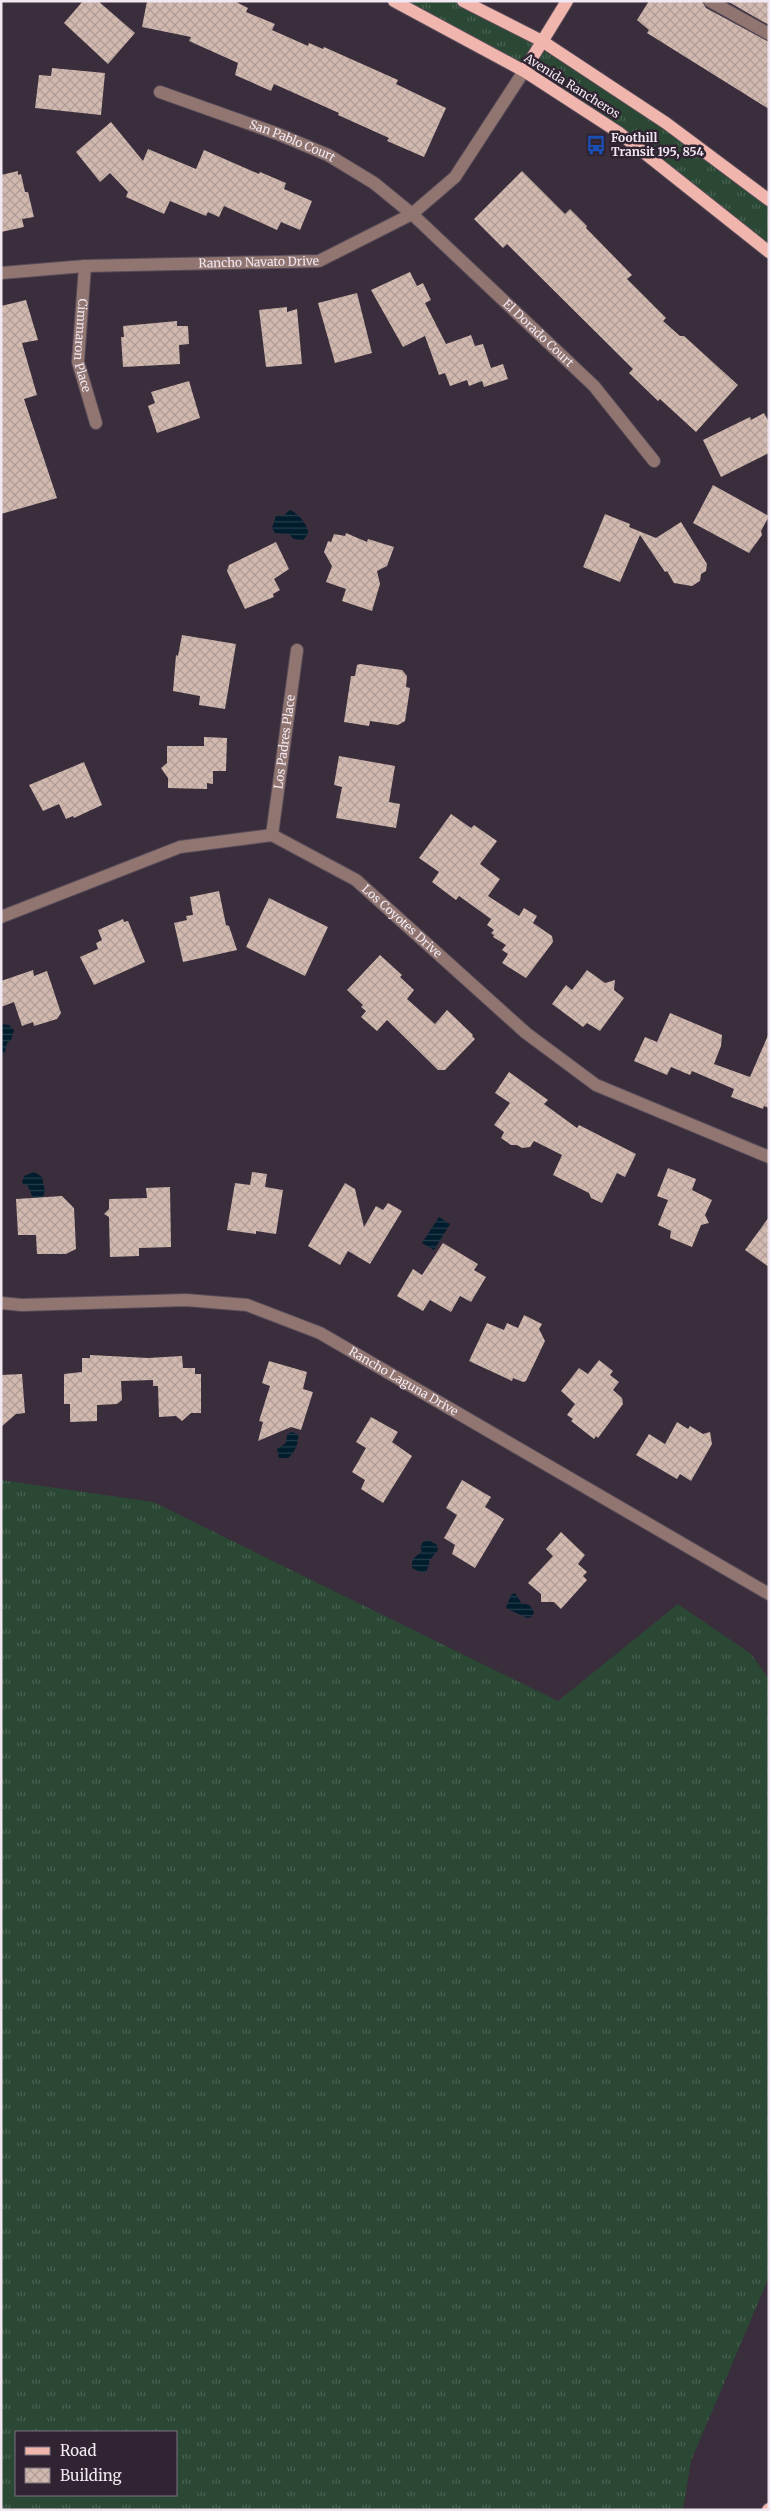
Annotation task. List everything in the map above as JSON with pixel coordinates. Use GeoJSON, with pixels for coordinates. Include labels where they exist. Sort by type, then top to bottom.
{"type":"FeatureCollection","features":[{"type":"Feature","properties":{"kind":"main road","name":"Avenida Rancheros"},"geometry":{"type":"LineString","coordinates":[[394,1],[524,72],[618,132],[769,252]]}},
{"type":"Feature","properties":{"kind":"main road","name":"Avenida Rancheros"},"geometry":{"type":"LineString","coordinates":[[464,1],[542,42],[666,123],[769,200]]}},
{"type":"Feature","properties":{"kind":"main road"},"geometry":{"type":"LineString","coordinates":[[524,72],[567,1]]}},
{"type":"Feature","properties":{"kind":"street"},"geometry":{"type":"LineString","coordinates":[[710,1],[769,34]]}},
{"type":"Feature","properties":{"kind":"street","name":"Rancho Navato Drive"},"geometry":{"type":"LineString","coordinates":[[1,273],[85,266],[319,261],[412,214],[455,178],[524,72]]}},
{"type":"Feature","properties":{"kind":"street","name":"San Pablo Court"},"geometry":{"type":"LineString","coordinates":[[160,92],[278,134],[328,156],[374,183],[412,214]]}},
{"type":"Feature","properties":{"kind":"street","name":"El Dorado Court"},"geometry":{"type":"LineString","coordinates":[[412,214],[594,386],[654,461]]}},
{"type":"Feature","properties":{"kind":"street","name":"Cimmaron Place"},"geometry":{"type":"LineString","coordinates":[[85,266],[78,362],[96,423]]}},
{"type":"Feature","properties":{"kind":"street","name":"Los Padres Place"},"geometry":{"type":"LineString","coordinates":[[272,835],[297,650]]}},
{"type":"Feature","properties":{"kind":"street"},"geometry":{"type":"LineString","coordinates":[[1,917],[180,847],[272,835]]}},
{"type":"Feature","properties":{"kind":"street","name":"Los Coyotes Drive"},"geometry":{"type":"LineString","coordinates":[[272,835],[356,880],[526,1033],[596,1085],[769,1157]]}},
{"type":"Feature","properties":{"kind":"street","name":"Rancho Laguna Drive"},"geometry":{"type":"LineString","coordinates":[[1,1303],[22,1305],[186,1300],[247,1305],[320,1333],[769,1594]]}},
{"type":"Feature","properties":{"kind":"green space"},"geometry":{"type":"Polygon","coordinates":[[[404,1],[454,1],[537,43],[522,65],[404,1]]]}},
{"type":"Feature","properties":{"kind":"green space"},"geometry":{"type":"Polygon","coordinates":[[[544,50],[670,133],[769,208],[769,245],[650,149],[530,68],[544,50]]]}},
{"type":"Feature","properties":{"kind":"green space"},"geometry":{"type":"Polygon","coordinates":[[[1,1480],[153,1502],[558,1701],[678,1604],[751,1654],[769,1679],[769,2277],[691,2461],[683,2510],[1,2510],[1,1480]]]}},
{"type":"Feature","properties":{"kind":"water"},"geometry":{"type":"Polygon","coordinates":[[[290,510],[307,527],[308,534],[303,540],[294,539],[289,534],[275,533],[272,528],[276,516],[283,516],[290,510]]]}},
{"type":"Feature","properties":{"kind":"water"},"geometry":{"type":"Polygon","coordinates":[[[1,1024],[9,1025],[14,1030],[11,1040],[7,1043],[5,1052],[1,1056],[1,1024]]]}},
{"type":"Feature","properties":{"kind":"water"},"geometry":{"type":"Polygon","coordinates":[[[34,1172],[42,1177],[45,1191],[43,1197],[33,1198],[28,1186],[22,1183],[24,1176],[34,1172]]]}},
{"type":"Feature","properties":{"kind":"water"},"geometry":{"type":"Polygon","coordinates":[[[439,1217],[450,1224],[434,1250],[422,1243],[439,1217]]]}},
{"type":"Feature","properties":{"kind":"water"},"geometry":{"type":"Polygon","coordinates":[[[291,1432],[298,1434],[296,1447],[288,1458],[279,1458],[277,1449],[286,1443],[287,1435],[291,1432]]]}},
{"type":"Feature","properties":{"kind":"water"},"geometry":{"type":"Polygon","coordinates":[[[428,1540],[437,1545],[438,1550],[429,1561],[426,1572],[420,1572],[412,1568],[412,1562],[422,1551],[420,1547],[423,1542],[428,1540]]]}},
{"type":"Feature","properties":{"kind":"water"},"geometry":{"type":"Polygon","coordinates":[[[515,1593],[522,1604],[527,1604],[531,1607],[534,1613],[531,1617],[527,1618],[506,1608],[511,1595],[515,1593]]]}},
{"type":"Feature","properties":{"kind":"building"},"geometry":{"type":"Polygon","coordinates":[[[83,1],[98,1],[135,33],[108,64],[64,23],[83,1]]]}},
{"type":"Feature","properties":{"kind":"building"},"geometry":{"type":"Polygon","coordinates":[[[147,1],[234,1],[248,8],[246,12],[275,24],[272,30],[308,46],[309,43],[323,49],[324,47],[398,80],[396,84],[446,108],[424,157],[387,141],[389,138],[338,115],[339,113],[274,84],[271,91],[235,75],[238,63],[189,41],[191,37],[142,27],[147,1]]]}},
{"type":"Feature","properties":{"kind":"building"},"geometry":{"type":"Polygon","coordinates":[[[649,1],[702,1],[706,8],[769,42],[769,109],[647,33],[649,30],[637,20],[649,1]]]}},
{"type":"Feature","properties":{"kind":"building"},"geometry":{"type":"Polygon","coordinates":[[[727,1],[769,1],[769,25],[727,1]]]}},
{"type":"Feature","properties":{"kind":"building"},"geometry":{"type":"Polygon","coordinates":[[[52,68],[105,73],[101,115],[35,108],[39,75],[51,76],[52,68]]]}},
{"type":"Feature","properties":{"kind":"building"},"geometry":{"type":"Polygon","coordinates":[[[111,122],[143,161],[148,149],[196,169],[204,150],[259,174],[260,172],[286,183],[284,189],[312,201],[300,230],[281,222],[277,230],[224,206],[219,217],[208,212],[206,216],[170,201],[164,214],[126,197],[128,192],[110,173],[100,182],[76,152],[111,122]]]}},
{"type":"Feature","properties":{"kind":"building"},"geometry":{"type":"Polygon","coordinates":[[[18,171],[18,175],[21,174],[25,192],[28,192],[34,217],[22,219],[24,227],[1,232],[1,175],[18,171]]]}},
{"type":"Feature","properties":{"kind":"building"},"geometry":{"type":"Polygon","coordinates":[[[522,171],[565,214],[570,209],[587,226],[586,228],[632,275],[627,279],[666,318],[663,321],[680,336],[684,336],[738,385],[696,432],[660,399],[658,401],[629,373],[633,369],[507,244],[503,248],[474,219],[522,171]]]}},
{"type":"Feature","properties":{"kind":"building"},"geometry":{"type":"Polygon","coordinates":[[[410,272],[417,286],[423,283],[431,300],[425,303],[446,344],[471,335],[475,346],[483,344],[491,368],[503,364],[508,379],[484,387],[482,381],[469,386],[467,380],[450,386],[445,373],[439,375],[425,336],[403,347],[371,290],[410,272]]]}},
{"type":"Feature","properties":{"kind":"building"},"geometry":{"type":"Polygon","coordinates":[[[357,293],[372,353],[335,363],[318,303],[357,293]]]}},
{"type":"Feature","properties":{"kind":"building"},"geometry":{"type":"Polygon","coordinates":[[[26,300],[38,340],[22,343],[37,395],[24,399],[57,498],[1,514],[1,306],[26,300]]]}},
{"type":"Feature","properties":{"kind":"building"},"geometry":{"type":"Polygon","coordinates":[[[287,307],[287,312],[297,309],[302,364],[266,367],[259,310],[287,307]]]}},
{"type":"Feature","properties":{"kind":"building"},"geometry":{"type":"Polygon","coordinates":[[[177,321],[177,326],[188,326],[189,344],[179,345],[180,364],[123,367],[121,337],[124,337],[123,326],[177,321]]]}},
{"type":"Feature","properties":{"kind":"building"},"geometry":{"type":"Polygon","coordinates":[[[189,381],[200,418],[157,433],[148,406],[155,403],[151,392],[189,381]]]}},
{"type":"Feature","properties":{"kind":"building"},"geometry":{"type":"Polygon","coordinates":[[[764,413],[769,422],[769,453],[721,477],[703,440],[750,417],[751,420],[764,413]]]}},
{"type":"Feature","properties":{"kind":"building"},"geometry":{"type":"Polygon","coordinates":[[[713,485],[769,516],[761,531],[762,535],[749,553],[693,523],[713,485]]]}},
{"type":"Feature","properties":{"kind":"building"},"geometry":{"type":"Polygon","coordinates":[[[605,514],[630,524],[629,527],[656,538],[681,522],[707,564],[706,571],[701,574],[700,581],[692,586],[674,583],[640,535],[620,582],[583,567],[605,514]]]}},
{"type":"Feature","properties":{"kind":"building"},"geometry":{"type":"Polygon","coordinates":[[[346,533],[367,542],[368,539],[394,547],[387,566],[377,571],[380,584],[372,611],[342,601],[346,589],[326,582],[332,566],[324,552],[328,541],[331,542],[334,534],[345,536],[346,533]]]}},
{"type":"Feature","properties":{"kind":"building"},"geometry":{"type":"Polygon","coordinates":[[[276,542],[289,569],[274,579],[280,590],[273,594],[274,597],[245,609],[227,571],[229,565],[276,542]]]}},
{"type":"Feature","properties":{"kind":"building"},"geometry":{"type":"Polygon","coordinates":[[[182,635],[236,644],[225,709],[199,705],[200,696],[173,691],[176,655],[178,656],[182,635]]]}},
{"type":"Feature","properties":{"kind":"building"},"geometry":{"type":"Polygon","coordinates":[[[357,665],[402,670],[407,676],[406,687],[410,688],[405,721],[398,725],[370,721],[369,726],[344,722],[351,676],[355,676],[357,665]]]}},
{"type":"Feature","properties":{"kind":"building"},"geometry":{"type":"Polygon","coordinates":[[[204,737],[227,738],[226,771],[213,771],[213,784],[207,783],[207,789],[168,788],[168,778],[161,768],[167,763],[167,746],[204,746],[204,737]]]}},
{"type":"Feature","properties":{"kind":"building"},"geometry":{"type":"Polygon","coordinates":[[[339,756],[395,766],[389,802],[400,804],[396,828],[336,818],[342,787],[334,785],[339,756]]]}},
{"type":"Feature","properties":{"kind":"building"},"geometry":{"type":"Polygon","coordinates":[[[84,762],[102,805],[74,818],[73,816],[66,819],[59,804],[43,811],[29,785],[84,762]]]}},
{"type":"Feature","properties":{"kind":"building"},"geometry":{"type":"Polygon","coordinates":[[[451,814],[471,828],[474,825],[497,841],[480,864],[500,879],[488,896],[519,916],[524,908],[537,916],[533,923],[552,936],[553,942],[526,978],[502,963],[508,954],[502,950],[506,945],[493,937],[494,935],[491,933],[494,930],[487,925],[491,919],[459,896],[456,900],[432,882],[439,872],[419,858],[451,814]]]}},
{"type":"Feature","properties":{"kind":"building"},"geometry":{"type":"Polygon","coordinates":[[[219,891],[226,925],[229,926],[237,950],[183,962],[174,923],[187,920],[186,916],[193,915],[190,897],[219,891]]]}},
{"type":"Feature","properties":{"kind":"building"},"geometry":{"type":"Polygon","coordinates":[[[269,898],[328,927],[305,976],[246,947],[269,898]]]}},
{"type":"Feature","properties":{"kind":"building"},"geometry":{"type":"Polygon","coordinates":[[[123,919],[124,922],[128,921],[145,962],[94,985],[80,957],[98,949],[96,943],[102,940],[98,930],[123,919]]]}},
{"type":"Feature","properties":{"kind":"building"},"geometry":{"type":"Polygon","coordinates":[[[380,955],[402,975],[400,977],[414,990],[407,999],[435,1024],[447,1010],[473,1035],[475,1039],[445,1070],[438,1070],[387,1020],[377,1031],[361,1017],[366,1011],[361,1007],[363,1005],[347,990],[380,955]]]}},
{"type":"Feature","properties":{"kind":"building"},"geometry":{"type":"Polygon","coordinates":[[[33,970],[34,976],[47,971],[61,1013],[57,1019],[34,1026],[33,1022],[22,1026],[14,1002],[1,1007],[1,981],[33,970]]]}},
{"type":"Feature","properties":{"kind":"building"},"geometry":{"type":"Polygon","coordinates":[[[587,970],[605,983],[615,980],[614,990],[624,998],[600,1031],[587,1023],[583,1027],[552,1004],[566,985],[572,990],[587,970]]]}},
{"type":"Feature","properties":{"kind":"building"},"geometry":{"type":"Polygon","coordinates":[[[670,1013],[722,1035],[721,1046],[714,1064],[750,1077],[769,1033],[769,1108],[764,1106],[763,1109],[731,1097],[734,1089],[692,1071],[690,1075],[671,1067],[667,1075],[634,1061],[645,1037],[657,1042],[670,1013]]]}},
{"type":"Feature","properties":{"kind":"building"},"geometry":{"type":"Polygon","coordinates":[[[509,1072],[548,1100],[544,1104],[577,1128],[579,1125],[636,1154],[625,1177],[617,1173],[602,1203],[591,1198],[589,1193],[553,1175],[562,1155],[534,1141],[530,1147],[522,1148],[517,1145],[511,1145],[501,1138],[504,1132],[494,1125],[510,1103],[495,1093],[509,1072]]]}},
{"type":"Feature","properties":{"kind":"building"},"geometry":{"type":"Polygon","coordinates":[[[668,1168],[696,1179],[692,1190],[712,1200],[705,1215],[709,1223],[701,1225],[692,1247],[670,1238],[671,1231],[658,1225],[668,1200],[657,1196],[668,1168]]]}},
{"type":"Feature","properties":{"kind":"building"},"geometry":{"type":"Polygon","coordinates":[[[252,1172],[267,1174],[265,1187],[283,1190],[276,1234],[256,1231],[256,1234],[227,1230],[235,1183],[250,1185],[252,1172]]]}},
{"type":"Feature","properties":{"kind":"building"},"geometry":{"type":"Polygon","coordinates":[[[345,1183],[355,1189],[364,1227],[376,1206],[383,1210],[388,1203],[402,1211],[370,1264],[348,1251],[340,1265],[308,1246],[345,1183]]]}},
{"type":"Feature","properties":{"kind":"building"},"geometry":{"type":"Polygon","coordinates":[[[170,1187],[171,1247],[139,1248],[139,1256],[110,1257],[109,1217],[104,1214],[109,1209],[109,1199],[147,1198],[146,1188],[170,1187]]]}},
{"type":"Feature","properties":{"kind":"building"},"geometry":{"type":"Polygon","coordinates":[[[62,1196],[74,1208],[76,1249],[66,1254],[37,1254],[36,1235],[18,1235],[16,1199],[62,1196]]]}},
{"type":"Feature","properties":{"kind":"building"},"geometry":{"type":"Polygon","coordinates":[[[769,1217],[769,1267],[745,1250],[769,1217]]]}},
{"type":"Feature","properties":{"kind":"building"},"geometry":{"type":"Polygon","coordinates":[[[443,1243],[478,1264],[474,1270],[486,1277],[471,1302],[460,1296],[451,1312],[430,1300],[423,1311],[397,1296],[413,1269],[422,1275],[443,1243]]]}},
{"type":"Feature","properties":{"kind":"building"},"geometry":{"type":"Polygon","coordinates":[[[524,1315],[542,1324],[539,1329],[545,1341],[526,1381],[523,1382],[513,1378],[512,1381],[469,1361],[487,1323],[504,1330],[507,1323],[518,1328],[524,1315]]]}},
{"type":"Feature","properties":{"kind":"building"},"geometry":{"type":"Polygon","coordinates":[[[90,1355],[148,1358],[182,1356],[183,1368],[195,1368],[195,1374],[201,1374],[201,1413],[191,1413],[182,1421],[176,1416],[159,1417],[158,1386],[153,1386],[153,1380],[121,1381],[122,1400],[117,1404],[97,1405],[97,1421],[70,1422],[70,1404],[64,1404],[64,1374],[82,1372],[82,1358],[90,1358],[90,1355]]]}},
{"type":"Feature","properties":{"kind":"building"},"geometry":{"type":"Polygon","coordinates":[[[599,1360],[613,1371],[610,1375],[619,1382],[613,1390],[622,1398],[623,1404],[598,1438],[596,1436],[594,1439],[571,1421],[573,1419],[567,1415],[575,1404],[561,1391],[579,1368],[588,1374],[599,1360]]]}},
{"type":"Feature","properties":{"kind":"building"},"geometry":{"type":"Polygon","coordinates":[[[269,1361],[307,1372],[303,1389],[313,1392],[301,1430],[291,1427],[258,1441],[263,1422],[259,1421],[270,1386],[262,1383],[269,1361]]]}},
{"type":"Feature","properties":{"kind":"building"},"geometry":{"type":"Polygon","coordinates":[[[22,1374],[25,1413],[16,1414],[1,1427],[1,1375],[22,1374]]]}},
{"type":"Feature","properties":{"kind":"building"},"geometry":{"type":"Polygon","coordinates":[[[371,1417],[398,1432],[392,1442],[412,1456],[383,1503],[361,1489],[365,1480],[352,1472],[366,1448],[356,1442],[371,1417]]]}},
{"type":"Feature","properties":{"kind":"building"},"geometry":{"type":"Polygon","coordinates":[[[677,1422],[688,1429],[690,1426],[703,1434],[710,1432],[712,1444],[691,1481],[680,1474],[677,1479],[636,1455],[649,1434],[665,1444],[677,1422]]]}},
{"type":"Feature","properties":{"kind":"building"},"geometry":{"type":"Polygon","coordinates":[[[462,1480],[491,1497],[485,1507],[504,1519],[475,1568],[452,1554],[455,1545],[444,1538],[457,1515],[446,1508],[462,1480]]]}},
{"type":"Feature","properties":{"kind":"building"},"geometry":{"type":"Polygon","coordinates":[[[561,1532],[585,1555],[578,1564],[587,1572],[583,1576],[587,1580],[561,1609],[554,1602],[541,1602],[541,1594],[528,1583],[553,1556],[546,1549],[561,1532]]]}},
{"type":"Feature","properties":{"kind":"place","name":"Foothill Transit 195, 854"},"geometry":{"type":"Point","coordinates":[596,145]}}]}
